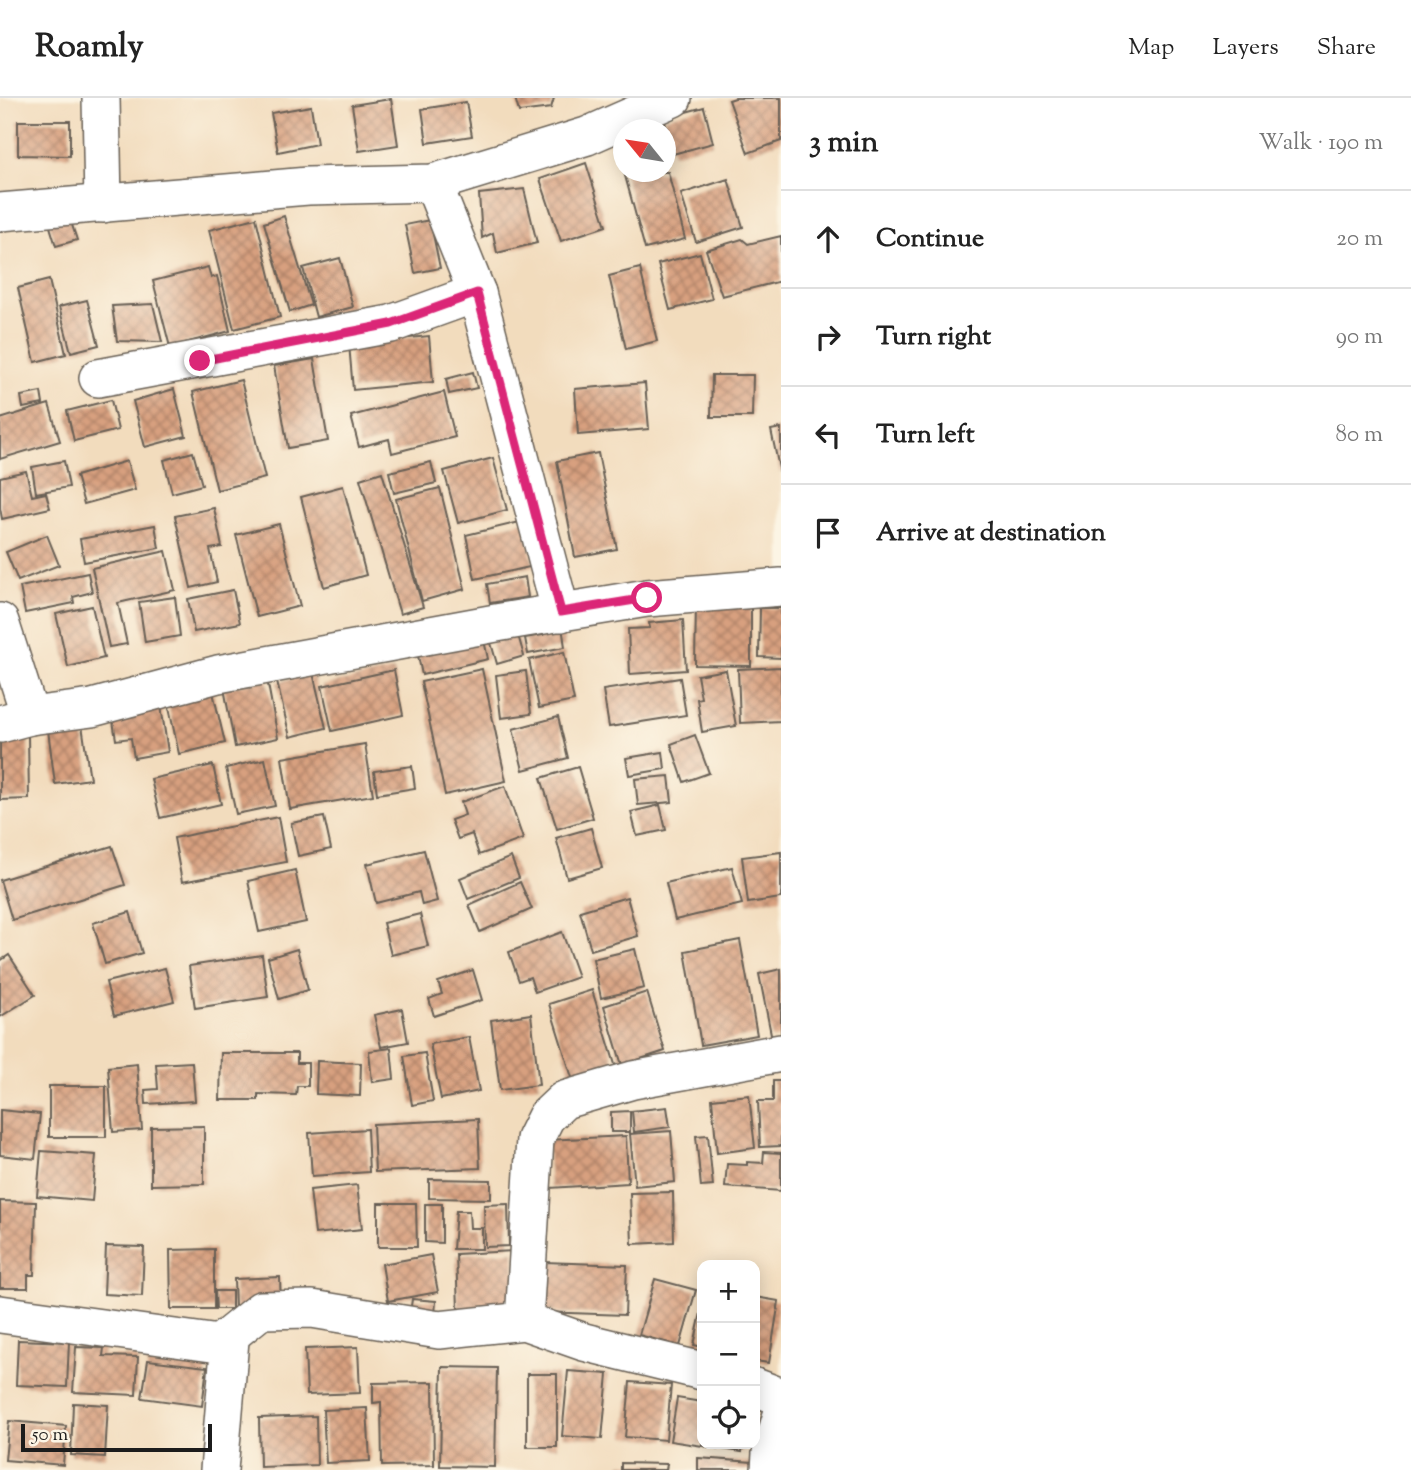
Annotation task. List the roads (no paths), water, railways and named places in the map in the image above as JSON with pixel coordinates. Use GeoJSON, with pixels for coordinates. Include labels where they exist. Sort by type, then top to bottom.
{"type":"FeatureCollection","features":[{"type":"Feature","properties":{"kind":"street"},"geometry":{"type":"LineString","coordinates":[[101,98],[103,204]]}},
{"type":"Feature","properties":{"kind":"street"},"geometry":{"type":"LineString","coordinates":[[0,212],[308,186],[433,183],[587,136],[665,99]]}},
{"type":"Feature","properties":{"kind":"street"},"geometry":{"type":"LineString","coordinates":[[433,183],[477,293],[561,612]]}},
{"type":"Feature","properties":{"kind":"street"},"geometry":{"type":"LineString","coordinates":[[98,378],[391,324],[477,293]]}},
{"type":"Feature","properties":{"kind":"street"},"geometry":{"type":"LineString","coordinates":[[0,622],[15,720],[92,708],[218,674],[561,612],[647,598],[781,587]]}},
{"type":"Feature","properties":{"kind":"street"},"geometry":{"type":"LineString","coordinates":[[524,1321],[535,1139],[546,1117],[564,1100],[633,1080],[781,1054]]}},
{"type":"Feature","properties":{"kind":"street"},"geometry":{"type":"LineString","coordinates":[[219,1344],[261,1310],[312,1309],[439,1330],[524,1321],[584,1342],[697,1370]]}},
{"type":"Feature","properties":{"kind":"street"},"geometry":{"type":"LineString","coordinates":[[0,1314],[219,1344],[230,1339],[219,1470]]}},
{"type":"Feature","properties":{"kind":"street"},"geometry":{"type":"LineString","coordinates":[[760,1389],[781,1397]]}},
{"type":"Feature","properties":{"kind":"street"},"geometry":{"type":"LineString","coordinates":[[770,1470],[771,1452],[781,1418]]}}]}
